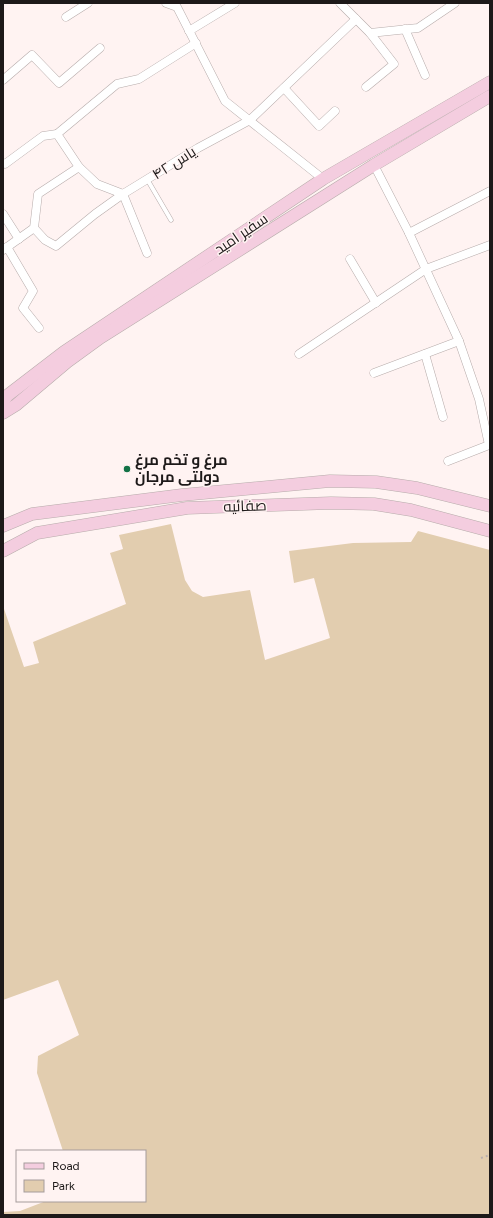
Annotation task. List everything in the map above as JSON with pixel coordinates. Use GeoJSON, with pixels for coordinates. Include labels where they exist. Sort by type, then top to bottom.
{"type":"FeatureCollection","features":[{"type":"Feature","properties":{"kind":"street"},"geometry":{"type":"LineString","coordinates":[[66,17],[88,3]]}},
{"type":"Feature","properties":{"kind":"street"},"geometry":{"type":"LineString","coordinates":[[166,3],[177,7],[225,101],[323,179]]}},
{"type":"Feature","properties":{"kind":"street"},"geometry":{"type":"LineString","coordinates":[[189,31],[235,3]]}},
{"type":"Feature","properties":{"kind":"street"},"geometry":{"type":"LineString","coordinates":[[370,33],[418,28],[455,3]]}},
{"type":"Feature","properties":{"kind":"street"},"geometry":{"type":"LineString","coordinates":[[343,4],[370,33],[394,64],[366,87]]}},
{"type":"Feature","properties":{"kind":"street","name":"یاس ۴۲"},"geometry":{"type":"LineString","coordinates":[[34,228],[45,240],[56,246],[123,194],[198,148],[250,120],[356,19]]}},
{"type":"Feature","properties":{"kind":"street"},"geometry":{"type":"LineString","coordinates":[[405,29],[425,75]]}},
{"type":"Feature","properties":{"kind":"street"},"geometry":{"type":"LineString","coordinates":[[3,163],[5,164],[43,136],[57,134],[117,84],[139,79],[196,43]]}},
{"type":"Feature","properties":{"kind":"street"},"geometry":{"type":"LineString","coordinates":[[3,80],[32,55],[58,83],[100,48]]}},
{"type":"Feature","properties":{"kind":"street","name":"سفیر امید"},"geometry":{"type":"LineString","coordinates":[[3,401],[8,395],[64,352],[323,179],[490,82]]}},
{"type":"Feature","properties":{"kind":"street"},"geometry":{"type":"LineString","coordinates":[[284,88],[319,126],[335,110]]}},
{"type":"Feature","properties":{"kind":"street","name":"سفیر امید"},"geometry":{"type":"LineString","coordinates":[[3,413],[16,405],[67,362],[100,338],[374,165],[490,96]]}},
{"type":"Feature","properties":{"kind":"street"},"geometry":{"type":"LineString","coordinates":[[57,134],[79,167],[97,184],[123,194],[147,253]]}},
{"type":"Feature","properties":{"kind":"street"},"geometry":{"type":"LineString","coordinates":[[374,165],[409,233],[460,341],[479,399],[489,445],[448,461]]}},
{"type":"Feature","properties":{"kind":"street"},"geometry":{"type":"LineString","coordinates":[[39,328],[23,308],[33,291],[5,249],[34,228],[38,194],[79,167]]}},
{"type":"Feature","properties":{"kind":"street"},"geometry":{"type":"LineString","coordinates":[[409,233],[490,191]]}},
{"type":"Feature","properties":{"kind":"street"},"geometry":{"type":"LineString","coordinates":[[3,214],[19,239]]}},
{"type":"Feature","properties":{"kind":"street"},"geometry":{"type":"LineString","coordinates":[[299,354],[426,269],[490,245]]}},
{"type":"Feature","properties":{"kind":"street"},"geometry":{"type":"LineString","coordinates":[[350,259],[376,302]]}},
{"type":"Feature","properties":{"kind":"street"},"geometry":{"type":"LineString","coordinates":[[374,373],[460,341]]}},
{"type":"Feature","properties":{"kind":"street"},"geometry":{"type":"LineString","coordinates":[[425,354],[443,417]]}},
{"type":"Feature","properties":{"kind":"street","name":"صفائیه"},"geometry":{"type":"LineString","coordinates":[[3,526],[32,514],[182,495],[330,481],[376,482],[417,488],[490,506]]}},
{"type":"Feature","properties":{"kind":"street","name":"صفائیه"},"geometry":{"type":"LineString","coordinates":[[3,551],[37,533],[187,508],[331,503],[374,504],[412,510],[490,531]]}},
{"type":"Feature","properties":{"kind":"lane"},"geometry":{"type":"LineString","coordinates":[[147,179],[171,220]]}},
{"type":"Feature","properties":{"kind":"path"},"geometry":{"type":"LineString","coordinates":[[481,1158],[490,1155]]}},
{"type":"Feature","properties":{"kind":"green space"},"geometry":{"type":"Polygon","coordinates":[[[171,524],[185,580],[192,591],[203,597],[250,590],[265,660],[330,638],[314,578],[294,583],[289,551],[353,543],[411,542],[418,531],[490,550],[490,1215],[3,1215],[3,1212],[20,1211],[43,1202],[146,1202],[146,1150],[63,1150],[37,1073],[38,1056],[79,1035],[58,980],[3,1000],[3,606],[24,667],[39,663],[33,642],[126,604],[110,553],[123,549],[119,535],[171,524]]]}},
{"type":"Feature","properties":{"kind":"place","name":"مرغ و تخم مرغ دولتی مرجان"},"geometry":{"type":"Point","coordinates":[127,469]}}]}
